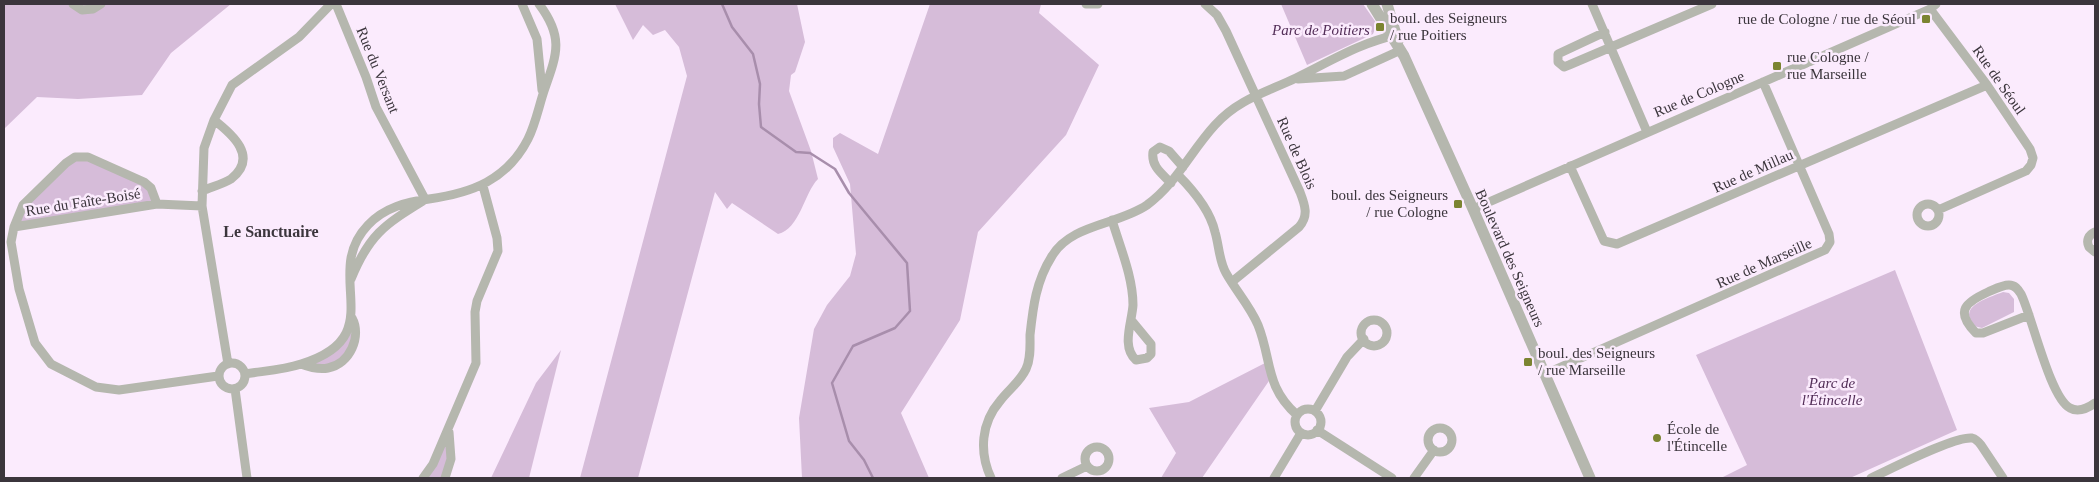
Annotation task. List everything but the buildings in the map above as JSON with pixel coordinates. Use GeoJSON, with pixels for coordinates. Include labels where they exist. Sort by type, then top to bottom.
{"type":"FeatureCollection","features":[{"type":"Feature","properties":{"kind":"street"},"geometry":{"type":"LineString","coordinates":[[73,4],[82,10],[93,9],[102,4]]}},
{"type":"Feature","properties":{"kind":"street"},"geometry":{"type":"LineString","coordinates":[[228,364],[202,206],[204,148],[214,120],[232,85],[299,37],[331,4]]}},
{"type":"Feature","properties":{"kind":"street","name":"Rue du Versant"},"geometry":{"type":"LineString","coordinates":[[336,4],[366,77],[376,107],[425,199]]}},
{"type":"Feature","properties":{"kind":"street"},"geometry":{"type":"LineString","coordinates":[[522,4],[537,39],[543,95]]}},
{"type":"Feature","properties":{"kind":"street"},"geometry":{"type":"LineString","coordinates":[[301,364],[312,368],[328,368],[345,358],[356,339],[357,327],[352,318],[349,283],[361,253],[388,222],[425,199],[447,196],[483,186],[513,162],[528,138],[555,59],[557,39],[551,20],[539,4]]}},
{"type":"Feature","properties":{"kind":"street"},"geometry":{"type":"LineString","coordinates":[[1086,4],[1098,4]]}},
{"type":"Feature","properties":{"kind":"street"},"geometry":{"type":"LineString","coordinates":[[1205,4],[1217,15],[1256,94]]}},
{"type":"Feature","properties":{"kind":"street","name":"Boulevard des Seigneurs"},"geometry":{"type":"LineString","coordinates":[[1372,4],[1394,35]]}},
{"type":"Feature","properties":{"kind":"street","name":"Boulevard des Seigneurs"},"geometry":{"type":"LineString","coordinates":[[1387,4],[1394,35],[1400,50],[1473,209],[1590,478]]}},
{"type":"Feature","properties":{"kind":"street"},"geometry":{"type":"LineString","coordinates":[[1592,4],[1647,132]]}},
{"type":"Feature","properties":{"kind":"street"},"geometry":{"type":"LineString","coordinates":[[1605,32],[1558,54],[1558,62],[1564,67],[1712,4]]}},
{"type":"Feature","properties":{"kind":"street","name":"Rue de Cologne"},"geometry":{"type":"LineString","coordinates":[[1473,209],[1933,6]]}},
{"type":"Feature","properties":{"kind":"street","name":"Rue de Séoul"},"geometry":{"type":"LineString","coordinates":[[1933,6],[2030,149],[2033,158],[2031,165],[2026,171],[1938,210]]}},
{"type":"Feature","properties":{"kind":"street"},"geometry":{"type":"LineString","coordinates":[[992,478],[983,456],[988,416],[1026,369],[1030,355],[1036,291],[1042,274],[1053,254],[1061,245],[1073,237],[1144,206],[1171,182],[1216,123],[1235,106],[1256,94],[1295,79],[1377,39],[1394,35]]}},
{"type":"Feature","properties":{"kind":"street"},"geometry":{"type":"LineString","coordinates":[[1295,79],[1344,76],[1400,50]]}},
{"type":"Feature","properties":{"kind":"street","name":"Rue de Marseille"},"geometry":{"type":"LineString","coordinates":[[1545,374],[1825,250],[1830,242],[1829,234],[1763,82]]}},
{"type":"Feature","properties":{"kind":"street","name":"Rue de Millau"},"geometry":{"type":"LineString","coordinates":[[1570,166],[1604,241],[1617,244],[1987,85]]}},
{"type":"Feature","properties":{"kind":"street","name":"Rue de Blois"},"geometry":{"type":"LineString","coordinates":[[1233,281],[1305,221],[1306,212],[1300,192],[1256,94]]}},
{"type":"Feature","properties":{"kind":"street"},"geometry":{"type":"LineString","coordinates":[[202,191],[230,179],[242,163],[243,150],[233,135],[214,120]]}},
{"type":"Feature","properties":{"kind":"street"},"geometry":{"type":"LineString","coordinates":[[1171,182],[1155,167],[1152,159],[1153,152],[1160,147],[1169,151],[1210,217],[1226,273],[1233,281],[1259,327],[1271,378],[1277,393],[1297,415]]}},
{"type":"Feature","properties":{"kind":"street","name":"Rue du Faîte-Boisé"},"geometry":{"type":"LineString","coordinates":[[157,204],[151,188],[144,182],[88,157],[75,157],[66,163],[23,205],[14,227],[11,242],[19,289],[35,343],[51,364],[96,387],[119,390],[218,376]]}},
{"type":"Feature","properties":{"kind":"street"},"geometry":{"type":"LineString","coordinates":[[423,478],[433,464],[476,363],[476,307],[498,251],[497,238],[483,186]]}},
{"type":"Feature","properties":{"kind":"street","name":"Rue du Faîte-Boisé"},"geometry":{"type":"LineString","coordinates":[[14,227],[157,204],[202,206]]}},
{"type":"Feature","properties":{"kind":"street"},"geometry":{"type":"LineString","coordinates":[[1112,220],[1133,292],[1132,320]]}},
{"type":"Feature","properties":{"kind":"street"},"geometry":{"type":"LineString","coordinates":[[2095,232],[2087,241],[2089,247],[2095,252]]}},
{"type":"Feature","properties":{"kind":"street"},"geometry":{"type":"LineString","coordinates":[[2029,315],[1983,333],[1976,333],[1971,328],[1965,315],[1965,307],[1969,301],[2000,287],[2011,285],[2018,288],[2029,315],[2042,356],[2063,402],[2071,409],[2078,410],[2085,409],[2095,403]]}},
{"type":"Feature","properties":{"kind":"street"},"geometry":{"type":"LineString","coordinates":[[245,374],[301,364],[334,348],[346,335],[352,318]]}},
{"type":"Feature","properties":{"kind":"street"},"geometry":{"type":"LineString","coordinates":[[1315,411],[1347,357],[1364,339]]}},
{"type":"Feature","properties":{"kind":"street"},"geometry":{"type":"LineString","coordinates":[[228,364],[236,364],[245,374],[244,382],[235,389],[223,387],[218,376],[221,368],[228,364]]}},
{"type":"Feature","properties":{"kind":"street"},"geometry":{"type":"LineString","coordinates":[[235,389],[247,478]]}},
{"type":"Feature","properties":{"kind":"street"},"geometry":{"type":"LineString","coordinates":[[1300,433],[1295,422],[1297,415],[1303,410],[1315,411]]}},
{"type":"Feature","properties":{"kind":"street"},"geometry":{"type":"LineString","coordinates":[[1300,433],[1311,434],[1317,430],[1320,422],[1315,411]]}},
{"type":"Feature","properties":{"kind":"street"},"geometry":{"type":"LineString","coordinates":[[445,478],[450,459],[449,429]]}},
{"type":"Feature","properties":{"kind":"street"},"geometry":{"type":"LineString","coordinates":[[1317,430],[1392,478]]}},
{"type":"Feature","properties":{"kind":"street"},"geometry":{"type":"LineString","coordinates":[[1274,478],[1300,433]]}},
{"type":"Feature","properties":{"kind":"street"},"geometry":{"type":"LineString","coordinates":[[1871,478],[1953,442],[1971,438],[1981,444],[2002,478]]}},
{"type":"Feature","properties":{"kind":"street"},"geometry":{"type":"LineString","coordinates":[[1414,478],[1434,450]]}},
{"type":"Feature","properties":{"kind":"street"},"geometry":{"type":"LineString","coordinates":[[1062,478],[1087,466]]}},
{"type":"Feature","properties":{"kind":"green space"},"geometry":{"type":"Polygon","coordinates":[[[4,4],[231,4],[171,53],[142,95],[78,99],[37,97],[4,129],[4,4]]]}},
{"type":"Feature","properties":{"kind":"green space"},"geometry":{"type":"Polygon","coordinates":[[[615,4],[797,4],[805,42],[795,72],[791,75],[789,91],[811,151],[818,179],[792,225],[778,234],[732,203],[727,209],[715,192],[638,478],[580,478],[687,76],[679,47],[665,30],[653,35],[643,25],[633,40],[615,4]]]}},
{"type":"Feature","properties":{"kind":"green space"},"geometry":{"type":"Polygon","coordinates":[[[930,4],[1041,4],[1039,13],[1099,65],[1066,135],[978,232],[960,320],[901,413],[929,478],[802,478],[799,418],[814,329],[827,305],[850,276],[856,254],[850,184],[833,147],[833,138],[840,133],[878,154],[930,4]]]}},
{"type":"Feature","properties":{"kind":"green space","name":"Parc de Poitiers"},"geometry":{"type":"Polygon","coordinates":[[[1281,4],[1363,4],[1377,24],[1373,34],[1307,65],[1281,4]]]}},
{"type":"Feature","properties":{"kind":"green space"},"geometry":{"type":"Polygon","coordinates":[[[88,157],[144,182],[157,204],[14,227],[23,205],[66,163],[88,157]]]}},
{"type":"Feature","properties":{"kind":"green space","name":"Parc de l'Étincelle"},"geometry":{"type":"Polygon","coordinates":[[[1895,270],[1957,430],[1850,478],[1721,478],[1747,465],[1696,355],[1895,270]]]}},
{"type":"Feature","properties":{"kind":"green space"},"geometry":{"type":"Polygon","coordinates":[[[2003,292],[2009,293],[2014,299],[2014,312],[1982,328],[1974,326],[1969,313],[1972,308],[1983,300],[2003,292]]]}},
{"type":"Feature","properties":{"kind":"green space"},"geometry":{"type":"Polygon","coordinates":[[[352,318],[351,350],[328,368],[301,364],[334,348],[352,318]]]}},
{"type":"Feature","properties":{"kind":"green space"},"geometry":{"type":"Polygon","coordinates":[[[561,350],[529,478],[491,478],[536,383],[561,350]]]}},
{"type":"Feature","properties":{"kind":"green space"},"geometry":{"type":"Polygon","coordinates":[[[1267,362],[1271,378],[1202,478],[1161,478],[1176,453],[1149,408],[1189,402],[1267,362]]]}},
{"type":"Feature","properties":{"kind":"green space"},"geometry":{"type":"Polygon","coordinates":[[[449,429],[451,459],[445,478],[423,478],[449,429]]]}},
{"type":"Feature","properties":{"kind":"waterway"},"geometry":{"type":"LineString","coordinates":[[722,4],[732,27],[753,54],[760,84],[761,127],[796,152],[810,153],[835,169],[849,193],[907,263],[910,311],[895,328],[853,346],[832,383],[849,441],[864,460],[873,478]]}},
{"type":"Feature","properties":{"kind":"place","name":"rue de Cologne / rue de Séoul"},"geometry":{"type":"Point","coordinates":[1926,19]}},
{"type":"Feature","properties":{"kind":"place","name":"boul. des Seigneurs / rue Poitiers"},"geometry":{"type":"Point","coordinates":[1380,27]}},
{"type":"Feature","properties":{"kind":"place","name":"rue Cologne / rue Marseille"},"geometry":{"type":"Point","coordinates":[1777,66]}},
{"type":"Feature","properties":{"kind":"place","name":"boul. des Seigneurs / rue Cologne"},"geometry":{"type":"Point","coordinates":[1458,204]}},
{"type":"Feature","properties":{"kind":"place","name":"boul. des Seigneurs / rue Marseille"},"geometry":{"type":"Point","coordinates":[1528,362]}},
{"type":"Feature","properties":{"kind":"place","name":"École de l'Étincelle"},"geometry":{"type":"Point","coordinates":[1657,438]}},
{"type":"Feature","properties":{"kind":"district","name":"Le Sanctuaire"},"geometry":{"type":"Point","coordinates":[271,231]}}]}
